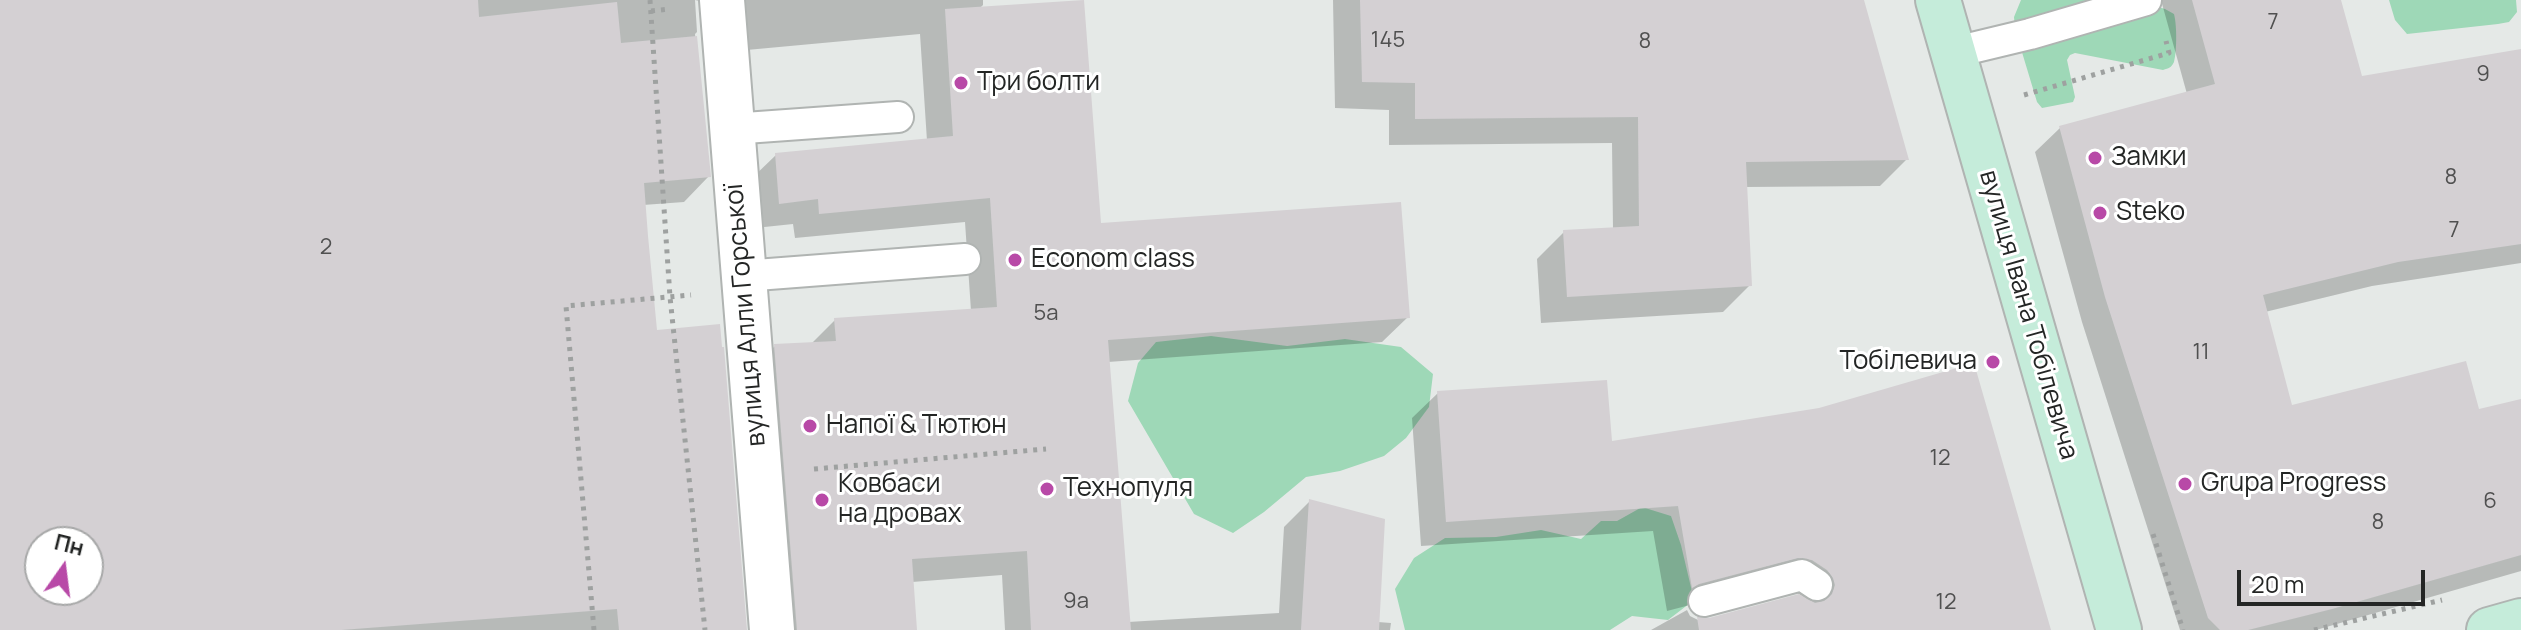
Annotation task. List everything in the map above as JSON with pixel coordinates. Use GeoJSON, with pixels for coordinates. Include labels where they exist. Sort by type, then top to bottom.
{"type":"FeatureCollection","features":[{"type":"Feature","properties":{"kind":"main road","name":"вулиця Івана Тобілевича"},"geometry":{"type":"LineString","coordinates":[[1938,0],[2119,630]]}},
{"type":"Feature","properties":{"kind":"main road"},"geometry":{"type":"LineString","coordinates":[[2489,630],[2521,621]]}},
{"type":"Feature","properties":{"kind":"street","name":"вулиця Алли Горської"},"geometry":{"type":"LineString","coordinates":[[722,0],[772,630]]}},
{"type":"Feature","properties":{"kind":"lane"},"geometry":{"type":"LineString","coordinates":[[1951,53],[2146,0]]}},
{"type":"Feature","properties":{"kind":"lane"},"geometry":{"type":"LineString","coordinates":[[731,129],[898,117]]}},
{"type":"Feature","properties":{"kind":"lane"},"geometry":{"type":"LineString","coordinates":[[744,284],[965,259]]}},
{"type":"Feature","properties":{"kind":"lane"},"geometry":{"type":"LineString","coordinates":[[1704,601],[1802,575],[1817,585]]}},
{"type":"Feature","properties":{"kind":"path"},"geometry":{"type":"LineString","coordinates":[[650,0],[670,297],[705,630]]}},
{"type":"Feature","properties":{"kind":"path"},"geometry":{"type":"LineString","coordinates":[[594,630],[566,306],[670,297],[744,284]]}},
{"type":"Feature","properties":{"kind":"path"},"geometry":{"type":"LineString","coordinates":[[813,469],[1046,449]]}},
{"type":"Feature","properties":{"kind":"path"},"geometry":{"type":"LineString","coordinates":[[2314,630],[2444,600]]}},
{"type":"Feature","properties":{"kind":"green space"},"geometry":{"type":"Polygon","coordinates":[[[2021,0],[2137,0],[2165,9],[2174,14],[2175,19],[2174,62],[2170,68],[2163,70],[2075,53],[2067,60],[2075,97],[2073,102],[2042,108],[2037,102],[2015,29],[2014,17],[2021,0]]]}},
{"type":"Feature","properties":{"kind":"green space"},"geometry":{"type":"Polygon","coordinates":[[[2389,0],[2516,0],[2517,12],[2509,22],[2407,34],[2395,20],[2389,0]]]}},
{"type":"Feature","properties":{"kind":"green space"},"geometry":{"type":"Polygon","coordinates":[[[1211,336],[1287,346],[1345,339],[1401,347],[1433,374],[1429,407],[1406,438],[1384,456],[1340,471],[1306,477],[1233,533],[1194,514],[1128,401],[1138,363],[1156,342],[1211,336]]]}},
{"type":"Feature","properties":{"kind":"green space"},"geometry":{"type":"Polygon","coordinates":[[[1642,507],[1671,516],[1694,600],[1668,620],[1632,616],[1610,630],[1405,630],[1395,589],[1414,558],[1445,538],[1496,537],[1541,530],[1581,539],[1601,521],[1617,521],[1642,507]]]}},
{"type":"Feature","properties":{"kind":"building"},"geometry":{"type":"Polygon","coordinates":[[[0,0],[478,0],[479,17],[617,2],[621,43],[697,36],[711,177],[644,183],[648,236],[657,330],[720,324],[747,630],[619,630],[617,609],[341,630],[0,630],[0,0]]]}},
{"type":"Feature","properties":{"kind":"building"},"geometry":{"type":"Polygon","coordinates":[[[1084,0],[1101,223],[1401,202],[1410,318],[1108,340],[1131,630],[1031,630],[1027,551],[912,559],[917,630],[797,630],[774,344],[836,341],[834,318],[997,307],[990,198],[819,214],[818,199],[779,204],[775,153],[953,136],[945,9],[1084,0]]]}},
{"type":"Feature","properties":{"kind":"building"},"geometry":{"type":"Polygon","coordinates":[[[1360,0],[1864,0],[1909,160],[1746,162],[1752,286],[1567,297],[1563,230],[1639,226],[1638,117],[1415,119],[1415,83],[1362,82],[1360,0]]]}},
{"type":"Feature","properties":{"kind":"building"},"geometry":{"type":"Polygon","coordinates":[[[2192,0],[2341,0],[2362,76],[2521,49],[2521,244],[2398,262],[2263,295],[2292,405],[2466,361],[2479,409],[2521,399],[2521,555],[2248,630],[2220,630],[2208,618],[2105,297],[2059,126],[2215,84],[2192,0]]]}},
{"type":"Feature","properties":{"kind":"building"},"geometry":{"type":"Polygon","coordinates":[[[1974,363],[2051,630],[1699,630],[1697,617],[1709,618],[1799,594],[1815,603],[1824,601],[1832,594],[1835,585],[1833,578],[1812,560],[1798,558],[1692,588],[1678,506],[1446,522],[1437,391],[1607,380],[1612,441],[1819,408],[1974,363]]]}},
{"type":"Feature","properties":{"kind":"building"},"geometry":{"type":"Polygon","coordinates":[[[1309,499],[1385,519],[1379,630],[1301,630],[1309,499]]]}},
{"type":"Feature","properties":{"kind":"place","name":"Три болти"},"geometry":{"type":"Point","coordinates":[961,83]}},
{"type":"Feature","properties":{"kind":"place","name":"Замки"},"geometry":{"type":"Point","coordinates":[2095,158]}},
{"type":"Feature","properties":{"kind":"place","name":"Steko"},"geometry":{"type":"Point","coordinates":[2100,213]}},
{"type":"Feature","properties":{"kind":"place","name":"Econom class"},"geometry":{"type":"Point","coordinates":[1015,260]}},
{"type":"Feature","properties":{"kind":"place","name":"Тобілевича"},"geometry":{"type":"Point","coordinates":[1993,362]}},
{"type":"Feature","properties":{"kind":"place","name":"Напої & Тютюн"},"geometry":{"type":"Point","coordinates":[810,426]}},
{"type":"Feature","properties":{"kind":"place","name":"Grupa Progress"},"geometry":{"type":"Point","coordinates":[2185,484]}},
{"type":"Feature","properties":{"kind":"place","name":"Технопуля"},"geometry":{"type":"Point","coordinates":[1047,489]}},
{"type":"Feature","properties":{"kind":"place","name":"Ковбаси на дровах"},"geometry":{"type":"Point","coordinates":[822,500]}}]}
